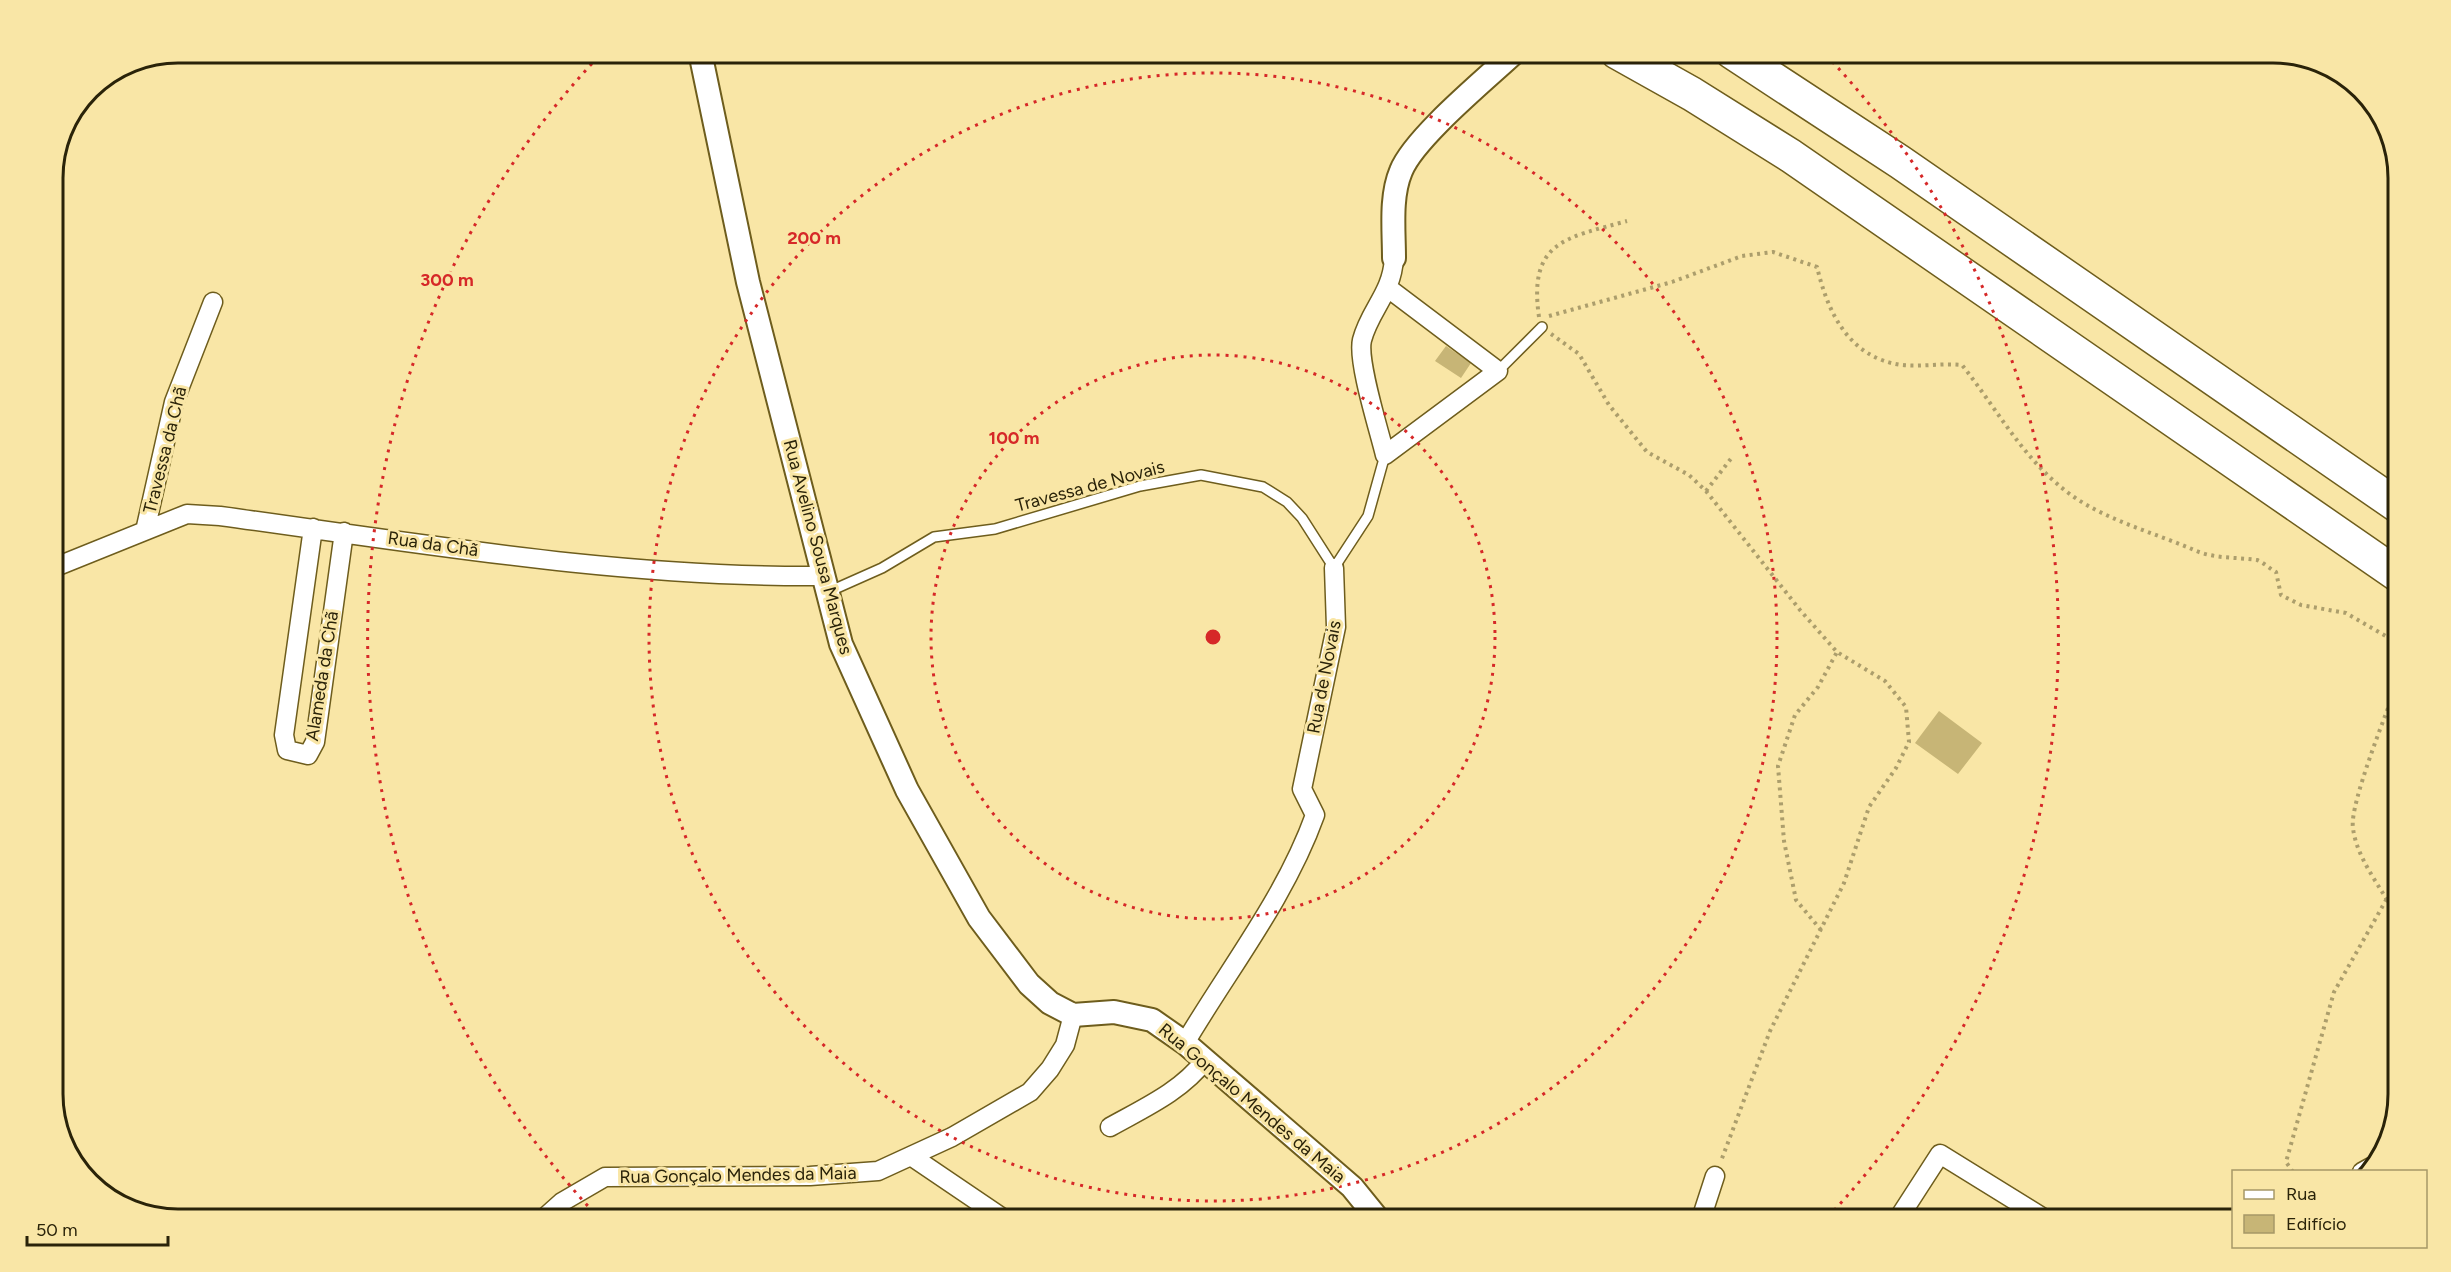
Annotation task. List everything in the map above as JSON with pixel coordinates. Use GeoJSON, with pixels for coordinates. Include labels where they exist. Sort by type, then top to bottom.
{"type":"FeatureCollection","features":[{"type":"Feature","properties":{"kind":"highway"},"geometry":{"type":"LineString","coordinates":[[1637,63],[1701,99],[1791,156],[2388,568]]}},
{"type":"Feature","properties":{"kind":"highway"},"geometry":{"type":"LineString","coordinates":[[1749,63],[1872,143],[2388,499]]}},
{"type":"Feature","properties":{"kind":"street","name":"Rua Avelino Sousa Marques"},"geometry":{"type":"LineString","coordinates":[[702,63],[748,282],[841,644],[907,790],[979,918],[1029,984],[1050,1003],[1073,1015]]}},
{"type":"Feature","properties":{"kind":"street"},"geometry":{"type":"LineString","coordinates":[[1388,288],[1498,371],[1385,455],[1363,362],[1362,341],[1393,276],[1395,193],[1401,171],[1413,152],[1504,63]]}},
{"type":"Feature","properties":{"kind":"street","name":"Travessa da Chã"},"geometry":{"type":"LineString","coordinates":[[145,531],[174,402],[213,302]]}},
{"type":"Feature","properties":{"kind":"street","name":"Rua da Chã"},"geometry":{"type":"LineString","coordinates":[[63,564],[187,514],[220,516],[565,562],[775,576],[826,584]]}},
{"type":"Feature","properties":{"kind":"street","name":"Alameda da Chã"},"geometry":{"type":"LineString","coordinates":[[313,528],[284,735],[286,750],[308,755],[315,742],[344,532]]}},
{"type":"Feature","properties":{"kind":"street","name":"Rua de Novais"},"geometry":{"type":"LineString","coordinates":[[1185,1042],[1274,904],[1303,849],[1315,815],[1302,789],[1336,627],[1334,568]]}},
{"type":"Feature","properties":{"kind":"street","name":"Rua Gonçalo Mendes da Maia"},"geometry":{"type":"LineString","coordinates":[[555,1209],[562,1202],[605,1177],[810,1176],[878,1171],[952,1137],[1030,1092],[1050,1069],[1065,1045],[1073,1015],[1114,1012],[1152,1020],[1185,1042],[1352,1187],[1369,1209]]}},
{"type":"Feature","properties":{"kind":"street"},"geometry":{"type":"LineString","coordinates":[[1110,1127],[1172,1091],[1196,1072],[1205,1060]]}},
{"type":"Feature","properties":{"kind":"street"},"geometry":{"type":"LineString","coordinates":[[1905,1209],[1940,1154],[2028,1209]]}},
{"type":"Feature","properties":{"kind":"street"},"geometry":{"type":"LineString","coordinates":[[911,1156],[988,1209]]}},
{"type":"Feature","properties":{"kind":"street"},"geometry":{"type":"LineString","coordinates":[[1704,1209],[1715,1176]]}},
{"type":"Feature","properties":{"kind":"lane"},"geometry":{"type":"LineString","coordinates":[[1498,371],[1541,323]]}},
{"type":"Feature","properties":{"kind":"lane"},"geometry":{"type":"LineString","coordinates":[[1334,568],[1368,516],[1385,455]]}},
{"type":"Feature","properties":{"kind":"lane","name":"Travessa de Novais"},"geometry":{"type":"LineString","coordinates":[[826,584],[882,568],[934,537],[994,529],[1140,486],[1201,475],[1263,487],[1287,502],[1302,518],[1334,568]]}},
{"type":"Feature","properties":{"kind":"path"},"geometry":{"type":"LineString","coordinates":[[1627,221],[1574,235],[1554,246],[1541,264],[1536,295],[1541,323],[1579,354],[1609,405],[1647,452],[1689,475],[1706,491],[1800,610],[1837,652],[1885,681],[1906,706],[1909,742],[1896,768],[1869,807],[1845,883],[1770,1031],[1715,1176]]}},
{"type":"Feature","properties":{"kind":"path"},"geometry":{"type":"LineString","coordinates":[[1541,323],[1672,282],[1742,256],[1773,252],[1796,258],[1817,267],[1822,290],[1833,316],[1844,334],[1860,350],[1881,360],[1903,365],[1962,365],[2026,452],[2044,472],[2074,497],[2097,510],[2201,553],[2259,561],[2276,572],[2281,595],[2301,605],[2346,613],[2388,637]]}},
{"type":"Feature","properties":{"kind":"path"},"geometry":{"type":"LineString","coordinates":[[1706,491],[1733,456]]}},
{"type":"Feature","properties":{"kind":"path"},"geometry":{"type":"LineString","coordinates":[[1821,930],[1796,900],[1784,840],[1778,766],[1795,715],[1818,687],[1837,652]]}},
{"type":"Feature","properties":{"kind":"path"},"geometry":{"type":"LineString","coordinates":[[2387,900],[2366,866],[2352,827],[2362,786],[2388,711]]}},
{"type":"Feature","properties":{"kind":"path"},"geometry":{"type":"LineString","coordinates":[[2292,1170],[2286,1162],[2334,992],[2388,897]]}},
{"type":"Feature","properties":{"kind":"building"},"geometry":{"type":"Polygon","coordinates":[[[1446,346],[1471,363],[1461,378],[1435,361],[1446,346]]]}},
{"type":"Feature","properties":{"kind":"building"},"geometry":{"type":"Polygon","coordinates":[[[1939,711],[1982,743],[1958,774],[1915,743],[1939,711]]]}}]}
